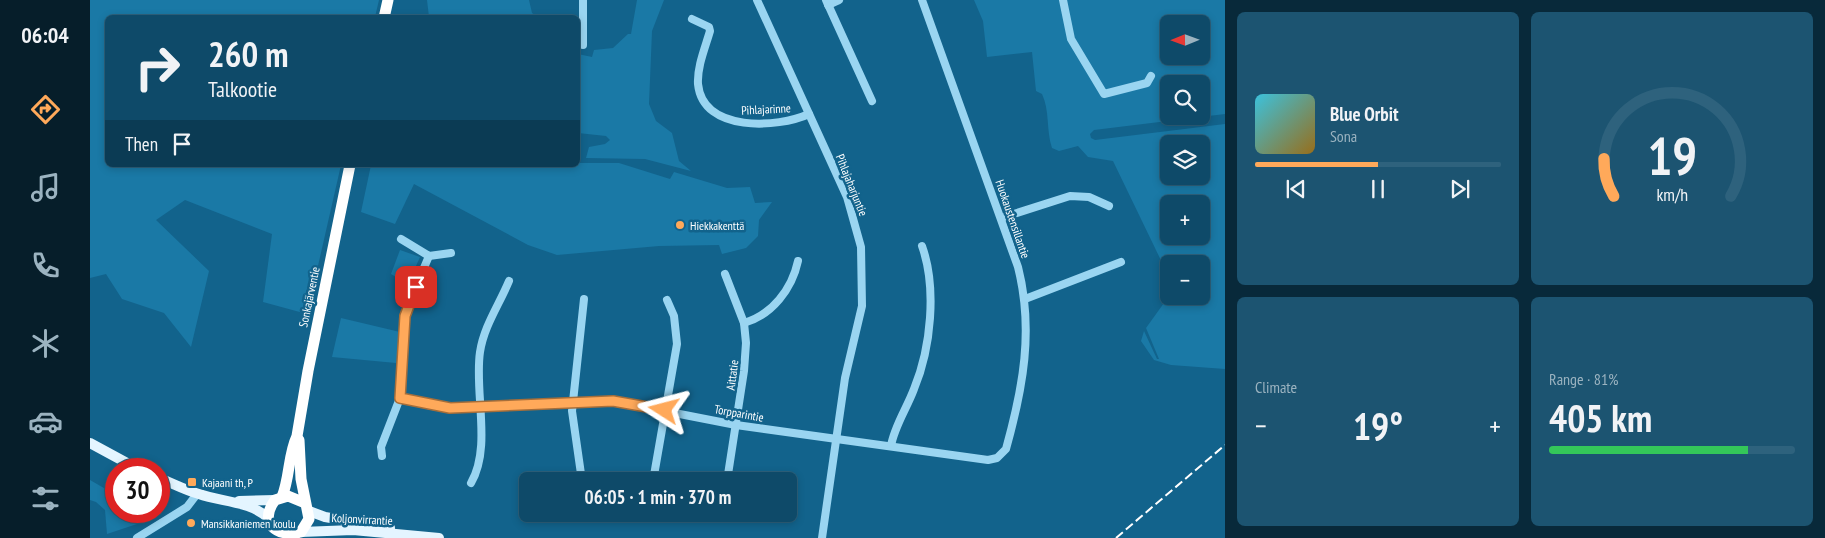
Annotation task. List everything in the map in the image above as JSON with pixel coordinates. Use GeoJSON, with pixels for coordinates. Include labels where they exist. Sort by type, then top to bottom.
{"type":"FeatureCollection","features":[{"type":"Feature","properties":{"kind":"highway"},"geometry":{"type":"LineString","coordinates":[[385,15],[388,0]]}},
{"type":"Feature","properties":{"kind":"highway","name":"Sonkajärventie"},"geometry":{"type":"LineString","coordinates":[[279,498],[289,474],[293,444],[297,436],[308,371],[350,167]]}},
{"type":"Feature","properties":{"kind":"highway","name":"Sonkajärventie"},"geometry":{"type":"LineString","coordinates":[[297,436],[307,507]]}},
{"type":"Feature","properties":{"kind":"highway"},"geometry":{"type":"LineString","coordinates":[[294,497],[307,507],[307,526],[295,535],[278,532],[271,528],[279,498],[294,497]]}},
{"type":"Feature","properties":{"kind":"main road"},"geometry":{"type":"LineString","coordinates":[[90,443],[118,458]]}},
{"type":"Feature","properties":{"kind":"main road"},"geometry":{"type":"LineString","coordinates":[[170,483],[197,494],[228,501],[263,513],[271,528]]}},
{"type":"Feature","properties":{"kind":"main road"},"geometry":{"type":"LineString","coordinates":[[228,501],[279,498]]}},
{"type":"Feature","properties":{"kind":"main road","name":"Koljonvirrantie"},"geometry":{"type":"LineString","coordinates":[[307,507],[325,517],[368,523],[439,538]]}},
{"type":"Feature","properties":{"kind":"main road","name":"Koljonvirrantie"},"geometry":{"type":"LineString","coordinates":[[295,535],[329,529],[420,535]]}},
{"type":"Feature","properties":{"kind":"street"},"geometry":{"type":"LineString","coordinates":[[583,0],[583,44]]}},
{"type":"Feature","properties":{"kind":"street","name":"Pihlajaharjuntie"},"geometry":{"type":"LineString","coordinates":[[757,0],[847,197],[861,247],[863,269],[862,306],[859,328],[847,371],[822,538]]}},
{"type":"Feature","properties":{"kind":"street"},"geometry":{"type":"LineString","coordinates":[[839,0],[827,3],[872,101]]}},
{"type":"Feature","properties":{"kind":"street","name":"Huokaustensillantie"},"geometry":{"type":"LineString","coordinates":[[922,0],[1018,267],[1025,299],[1027,324],[1024,371],[1004,453]]}},
{"type":"Feature","properties":{"kind":"street"},"geometry":{"type":"LineString","coordinates":[[1063,0],[1071,39],[1104,94],[1147,83],[1151,76]]}},
{"type":"Feature","properties":{"kind":"street","name":"Pihlajarinne"},"geometry":{"type":"LineString","coordinates":[[692,19],[709,27],[710,31],[698,82],[702,97],[716,113],[733,122],[758,124],[796,120],[809,114]]}},
{"type":"Feature","properties":{"kind":"street"},"geometry":{"type":"LineString","coordinates":[[1001,218],[1070,196],[1090,197],[1109,206]]}},
{"type":"Feature","properties":{"kind":"street"},"geometry":{"type":"LineString","coordinates":[[401,239],[429,256],[451,254]]}},
{"type":"Feature","properties":{"kind":"street"},"geometry":{"type":"LineString","coordinates":[[891,446],[916,386],[928,331],[930,288],[928,263],[922,246]]}},
{"type":"Feature","properties":{"kind":"street"},"geometry":{"type":"LineString","coordinates":[[382,456],[381,447],[400,398],[405,316],[408,303],[429,256]]}},
{"type":"Feature","properties":{"kind":"street"},"geometry":{"type":"LineString","coordinates":[[744,322],[768,311],[781,298],[791,281],[798,261]]}},
{"type":"Feature","properties":{"kind":"street"},"geometry":{"type":"LineString","coordinates":[[1025,299],[1121,262]]}},
{"type":"Feature","properties":{"kind":"street","name":"Aittatie"},"geometry":{"type":"LineString","coordinates":[[725,274],[744,322],[746,356],[728,472]]}},
{"type":"Feature","properties":{"kind":"street"},"geometry":{"type":"LineString","coordinates":[[471,482],[476,473],[480,456],[479,364],[482,341],[491,317],[509,281]]}},
{"type":"Feature","properties":{"kind":"street"},"geometry":{"type":"LineString","coordinates":[[581,472],[572,403],[584,299]]}},
{"type":"Feature","properties":{"kind":"street"},"geometry":{"type":"LineString","coordinates":[[654,472],[677,344],[674,316],[667,300]]}},
{"type":"Feature","properties":{"kind":"street","name":"Torpparintie"},"geometry":{"type":"LineString","coordinates":[[400,398],[432,406],[480,408],[613,401],[736,425],[988,460],[997,458],[1004,453]]}},
{"type":"Feature","properties":{"kind":"street"},"geometry":{"type":"LineString","coordinates":[[138,538],[187,507],[197,494]]}},
{"type":"Feature","properties":{"kind":"shaded area"},"geometry":{"type":"Polygon","coordinates":[[[90,0],[379,0],[375,15],[105,15],[105,167],[341,167],[307,314],[263,302],[272,234],[185,200],[156,220],[209,271],[191,347],[164,313],[122,299],[106,274],[90,278],[90,0]]]}},
{"type":"Feature","properties":{"kind":"shaded area"},"geometry":{"type":"Polygon","coordinates":[[[427,0],[529,0],[532,13],[535,15],[429,15],[427,0]]]}},
{"type":"Feature","properties":{"kind":"shaded area"},"geometry":{"type":"Polygon","coordinates":[[[637,0],[664,0],[652,31],[649,104],[656,121],[672,133],[679,161],[691,171],[645,159],[586,158],[589,147],[605,144],[610,140],[606,136],[580,133],[580,54],[592,57],[594,50],[613,48],[628,34],[631,34],[637,0]]]}},
{"type":"Feature","properties":{"kind":"shaded area"},"geometry":{"type":"Polygon","coordinates":[[[974,0],[1225,0],[1225,114],[1210,116],[1210,75],[1160,75],[1160,122],[1094,130],[1090,134],[1091,138],[1095,140],[1225,124],[1225,369],[1171,365],[1154,360],[1141,341],[1144,331],[1157,359],[1159,359],[1146,328],[1163,305],[1210,305],[1210,255],[1160,255],[1160,258],[1113,161],[1088,157],[1078,146],[1059,151],[1052,148],[1044,100],[1042,94],[1036,91],[1032,52],[987,57],[983,21],[974,0]]]}},
{"type":"Feature","properties":{"kind":"shaded area"},"geometry":{"type":"Polygon","coordinates":[[[580,163],[619,163],[670,179],[674,172],[727,188],[750,187],[755,203],[772,202],[759,220],[758,236],[746,248],[722,254],[719,245],[659,246],[557,255],[528,245],[414,184],[395,224],[361,212],[371,167],[580,167],[580,163]]]}},
{"type":"Feature","properties":{"kind":"shaded area"},"geometry":{"type":"Polygon","coordinates":[[[400,250],[420,257],[408,284],[391,274],[400,250]]]}},
{"type":"Feature","properties":{"kind":"shaded area"},"geometry":{"type":"Polygon","coordinates":[[[341,318],[400,332],[396,363],[332,357],[341,318]]]}},
{"type":"Feature","properties":{"kind":"shaded area"},"geometry":{"type":"Polygon","coordinates":[[[90,480],[105,489],[105,510],[96,502],[90,500],[90,480]]]}},
{"type":"Feature","properties":{"kind":"shaded area"},"geometry":{"type":"Polygon","coordinates":[[[106,523],[137,523],[137,524],[107,534],[106,523]]]}},
{"type":"Feature","properties":{"kind":"railway"},"geometry":{"type":"LineString","coordinates":[[1116,538],[1225,445]]}},
{"type":"Feature","properties":{"kind":"place","name":"Hiekkakenttä"},"geometry":{"type":"Point","coordinates":[680,225]}},
{"type":"Feature","properties":{"kind":"place","name":"Kajaani th, P"},"geometry":{"type":"Point","coordinates":[192,482]}},
{"type":"Feature","properties":{"kind":"place","name":"Mansikkaniemen koulu"},"geometry":{"type":"Point","coordinates":[191,523]}},
{"type":"Feature","properties":{"kind":"route"},"geometry":{"type":"LineString","coordinates":[[416,287],[408,303],[405,316],[400,398],[421,404],[450,408],[613,401],[664,410]]}}]}
